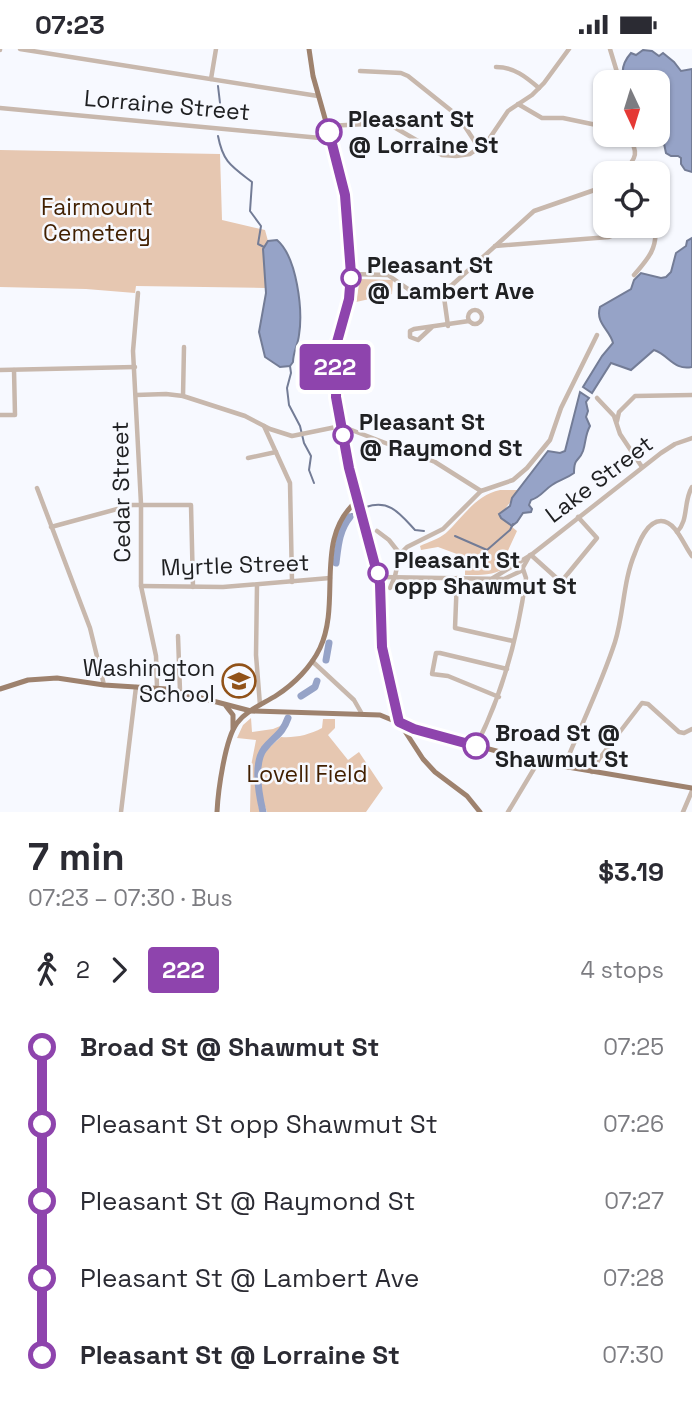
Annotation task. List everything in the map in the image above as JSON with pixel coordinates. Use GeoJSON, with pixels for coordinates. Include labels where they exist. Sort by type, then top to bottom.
{"type":"FeatureCollection","features":[{"type":"Feature","properties":{"kind":"main road"},"geometry":{"type":"LineString","coordinates":[[309,49],[318,96],[345,195],[351,274],[349,299],[338,335],[335,387],[357,501],[379,577],[381,639],[391,693],[399,722],[426,764],[467,796],[480,812]]}},
{"type":"Feature","properties":{"kind":"main road"},"geometry":{"type":"LineString","coordinates":[[233,730],[251,711],[283,691],[314,663],[325,633],[335,533],[346,512],[357,501]]}},
{"type":"Feature","properties":{"kind":"main road"},"geometry":{"type":"LineString","coordinates":[[0,689],[28,680],[47,678],[180,691],[251,711],[380,715],[414,729],[538,762],[692,790]]}},
{"type":"Feature","properties":{"kind":"main road"},"geometry":{"type":"LineString","coordinates":[[217,812],[233,730],[233,715],[226,706]]}},
{"type":"Feature","properties":{"kind":"street"},"geometry":{"type":"LineString","coordinates":[[20,49],[318,96]]}},
{"type":"Feature","properties":{"kind":"street"},"geometry":{"type":"LineString","coordinates":[[211,79],[216,49]]}},
{"type":"Feature","properties":{"kind":"street"},"geometry":{"type":"LineString","coordinates":[[327,126],[387,123],[436,152],[447,156],[463,156],[479,148],[491,137],[503,116],[539,88],[569,49]]}},
{"type":"Feature","properties":{"kind":"street"},"geometry":{"type":"LineString","coordinates":[[610,49],[616,70]]}},
{"type":"Feature","properties":{"kind":"street"},"geometry":{"type":"LineString","coordinates":[[496,67],[510,68],[539,88]]}},
{"type":"Feature","properties":{"kind":"street"},"geometry":{"type":"LineString","coordinates":[[360,71],[401,73],[408,76],[458,116],[479,148]]}},
{"type":"Feature","properties":{"kind":"street"},"geometry":{"type":"LineString","coordinates":[[518,104],[542,118],[563,118],[593,124]]}},
{"type":"Feature","properties":{"kind":"street","name":"Lorraine Street"},"geometry":{"type":"LineString","coordinates":[[0,108],[331,139]]}},
{"type":"Feature","properties":{"kind":"street"},"geometry":{"type":"LineString","coordinates":[[351,274],[388,275],[416,292],[443,289],[452,285],[534,211],[593,191]]}},
{"type":"Feature","properties":{"kind":"street"},"geometry":{"type":"LineString","coordinates":[[494,246],[597,238]]}},
{"type":"Feature","properties":{"kind":"street"},"geometry":{"type":"LineString","coordinates":[[634,275],[654,250],[656,238]]}},
{"type":"Feature","properties":{"kind":"street"},"geometry":{"type":"LineString","coordinates":[[443,289],[448,326]]}},
{"type":"Feature","properties":{"kind":"street","name":"Cedar Street"},"geometry":{"type":"LineString","coordinates":[[138,293],[134,351],[141,504],[141,586],[156,656],[158,688]]}},
{"type":"Feature","properties":{"kind":"street"},"geometry":{"type":"LineString","coordinates":[[432,327],[418,340],[410,337],[412,330],[469,321]]}},
{"type":"Feature","properties":{"kind":"street"},"geometry":{"type":"LineString","coordinates":[[390,588],[400,554],[407,547],[443,529],[481,491],[518,477],[547,445],[561,408],[597,335]]}},
{"type":"Feature","properties":{"kind":"street"},"geometry":{"type":"LineString","coordinates":[[183,397],[184,347]]}},
{"type":"Feature","properties":{"kind":"street"},"geometry":{"type":"LineString","coordinates":[[0,370],[135,367]]}},
{"type":"Feature","properties":{"kind":"street"},"geometry":{"type":"LineString","coordinates":[[0,415],[15,415],[14,370]]}},
{"type":"Feature","properties":{"kind":"street"},"geometry":{"type":"LineString","coordinates":[[136,395],[166,394],[183,397],[296,436],[341,426],[438,464],[481,491]]}},
{"type":"Feature","properties":{"kind":"street"},"geometry":{"type":"LineString","coordinates":[[642,467],[620,434],[617,421],[619,412],[635,396],[692,395]]}},
{"type":"Feature","properties":{"kind":"street"},"geometry":{"type":"LineString","coordinates":[[597,398],[617,421]]}},
{"type":"Feature","properties":{"kind":"street"},"geometry":{"type":"LineString","coordinates":[[263,425],[288,476],[291,490],[292,582]]}},
{"type":"Feature","properties":{"kind":"street","name":"Lake Street"},"geometry":{"type":"LineString","coordinates":[[493,579],[531,555],[642,467],[672,446],[692,438]]}},
{"type":"Feature","properties":{"kind":"street"},"geometry":{"type":"LineString","coordinates":[[248,458],[276,452]]}},
{"type":"Feature","properties":{"kind":"street"},"geometry":{"type":"LineString","coordinates":[[677,532],[684,523],[687,496],[692,487]]}},
{"type":"Feature","properties":{"kind":"street"},"geometry":{"type":"LineString","coordinates":[[37,488],[90,628],[104,685]]}},
{"type":"Feature","properties":{"kind":"street"},"geometry":{"type":"LineString","coordinates":[[51,527],[141,504],[191,505],[193,587]]}},
{"type":"Feature","properties":{"kind":"street"},"geometry":{"type":"LineString","coordinates":[[531,555],[561,582],[597,538],[578,517]]}},
{"type":"Feature","properties":{"kind":"street"},"geometry":{"type":"LineString","coordinates":[[564,768],[615,642],[629,570],[647,529],[657,521],[667,522],[692,555]]}},
{"type":"Feature","properties":{"kind":"street"},"geometry":{"type":"LineString","coordinates":[[377,531],[389,540],[400,554]]}},
{"type":"Feature","properties":{"kind":"street","name":"Lake Street"},"geometry":{"type":"LineString","coordinates":[[521,571],[531,555]]}},
{"type":"Feature","properties":{"kind":"street"},"geometry":{"type":"LineString","coordinates":[[476,746],[499,697],[507,669],[525,586],[526,574],[517,564]]}},
{"type":"Feature","properties":{"kind":"street"},"geometry":{"type":"LineString","coordinates":[[379,577],[493,579],[508,578],[521,571]]}},
{"type":"Feature","properties":{"kind":"street"},"geometry":{"type":"LineString","coordinates":[[457,577],[455,628],[513,641]]}},
{"type":"Feature","properties":{"kind":"street","name":"Myrtle Street"},"geometry":{"type":"LineString","coordinates":[[141,586],[257,585],[330,578]]}},
{"type":"Feature","properties":{"kind":"street"},"geometry":{"type":"LineString","coordinates":[[257,585],[256,667],[260,705]]}},
{"type":"Feature","properties":{"kind":"street"},"geometry":{"type":"LineString","coordinates":[[178,636],[180,691]]}},
{"type":"Feature","properties":{"kind":"street"},"geometry":{"type":"LineString","coordinates":[[499,697],[473,684],[432,674],[432,665],[436,653],[507,669]]}},
{"type":"Feature","properties":{"kind":"street"},"geometry":{"type":"LineString","coordinates":[[314,663],[354,699],[362,714]]}},
{"type":"Feature","properties":{"kind":"street"},"geometry":{"type":"LineString","coordinates":[[121,812],[136,687]]}},
{"type":"Feature","properties":{"kind":"street"},"geometry":{"type":"LineString","coordinates":[[592,773],[599,759],[642,703],[648,704],[679,732],[692,729]]}},
{"type":"Feature","properties":{"kind":"street"},"geometry":{"type":"LineString","coordinates":[[508,812],[538,762]]}},
{"type":"Feature","properties":{"kind":"street"},"geometry":{"type":"LineString","coordinates":[[683,812],[692,790]]}},
{"type":"Feature","properties":{"kind":"green space","name":"Fairmount Cemetery"},"geometry":{"type":"Polygon","coordinates":[[[0,150],[220,154],[222,220],[265,230],[268,241],[264,256],[266,288],[136,286],[135,293],[0,287],[0,150]]]}},
{"type":"Feature","properties":{"kind":"green space"},"geometry":{"type":"Polygon","coordinates":[[[360,279],[393,280],[392,294],[356,302],[360,279]]]}},
{"type":"Feature","properties":{"kind":"green space"},"geometry":{"type":"Polygon","coordinates":[[[500,490],[520,490],[501,518],[517,531],[505,557],[510,565],[494,573],[465,575],[465,557],[438,547],[421,550],[420,546],[446,533],[470,507],[500,490]]]}},
{"type":"Feature","properties":{"kind":"green space"},"geometry":{"type":"Polygon","coordinates":[[[251,718],[252,732],[285,724],[283,730],[265,747],[263,745],[257,779],[260,812],[250,812],[251,766],[256,740],[237,738],[243,725],[251,718]]]}},
{"type":"Feature","properties":{"kind":"green space","name":"Lovell Field"},"geometry":{"type":"Polygon","coordinates":[[[323,719],[335,719],[335,728],[328,735],[348,760],[359,752],[383,788],[366,812],[267,812],[260,783],[263,753],[281,737],[312,733],[322,728],[323,719]]]}},
{"type":"Feature","properties":{"kind":"water"},"geometry":{"type":"Polygon","coordinates":[[[643,50],[652,51],[659,56],[663,53],[681,71],[692,69],[692,172],[685,170],[681,158],[666,153],[665,147],[670,147],[670,70],[623,70],[631,53],[636,55],[643,50]]]}},
{"type":"Feature","properties":{"kind":"water"},"geometry":{"type":"Polygon","coordinates":[[[692,238],[692,367],[676,365],[654,350],[631,370],[611,363],[592,393],[583,387],[613,343],[601,322],[600,307],[631,289],[634,280],[641,273],[666,277],[671,272],[676,253],[692,238]]]}},
{"type":"Feature","properties":{"kind":"water"},"geometry":{"type":"Polygon","coordinates":[[[277,240],[284,248],[294,271],[300,312],[299,335],[293,362],[290,366],[280,367],[265,357],[259,332],[266,293],[263,249],[268,241],[277,240]]]}},
{"type":"Feature","properties":{"kind":"water"},"geometry":{"type":"Polygon","coordinates":[[[580,392],[589,398],[586,402],[586,417],[590,426],[574,473],[531,500],[531,512],[523,513],[512,526],[499,514],[510,506],[512,498],[548,451],[565,451],[580,392]]]}},
{"type":"Feature","properties":{"kind":"waterway"},"geometry":{"type":"LineString","coordinates":[[218,86],[220,103]]}},
{"type":"Feature","properties":{"kind":"waterway"},"geometry":{"type":"LineString","coordinates":[[218,136],[222,152],[229,163],[252,182],[250,211],[261,226],[258,244],[264,247]]}},
{"type":"Feature","properties":{"kind":"waterway"},"geometry":{"type":"LineString","coordinates":[[290,366],[287,388],[289,405],[311,456],[309,470],[314,483]]}},
{"type":"Feature","properties":{"kind":"waterway"},"geometry":{"type":"LineString","coordinates":[[366,507],[388,507],[415,530],[424,531]]}},
{"type":"Feature","properties":{"kind":"waterway"},"geometry":{"type":"LineString","coordinates":[[336,563],[341,533],[350,517]]}},
{"type":"Feature","properties":{"kind":"waterway"},"geometry":{"type":"LineString","coordinates":[[455,536],[487,550],[510,530],[513,524]]}},
{"type":"Feature","properties":{"kind":"waterway"},"geometry":{"type":"LineString","coordinates":[[326,660],[329,643]]}},
{"type":"Feature","properties":{"kind":"waterway"},"geometry":{"type":"LineString","coordinates":[[301,696],[315,687],[317,681]]}},
{"type":"Feature","properties":{"kind":"waterway"},"geometry":{"type":"LineString","coordinates":[[263,812],[258,780],[261,755],[288,718]]}},
{"type":"Feature","properties":{"kind":"bus line","name":"222"},"geometry":{"type":"LineString","coordinates":[[329,132],[345,195],[351,274],[349,299],[337,342],[336,397],[349,468],[380,584],[381,639],[395,710],[399,722],[409,727],[476,746]]}},
{"type":"Feature","properties":{"kind":"place","name":"Pleasant St @ Lorraine St"},"geometry":{"type":"Point","coordinates":[329,132]}},
{"type":"Feature","properties":{"kind":"place","name":"Pleasant St @ Lambert Ave"},"geometry":{"type":"Point","coordinates":[351,278]}},
{"type":"Feature","properties":{"kind":"place","name":"Pleasant St @ Raymond St"},"geometry":{"type":"Point","coordinates":[343,435]}},
{"type":"Feature","properties":{"kind":"place","name":"Pleasant St opp Shawmut St"},"geometry":{"type":"Point","coordinates":[378,573]}},
{"type":"Feature","properties":{"kind":"place","name":"Washington School"},"geometry":{"type":"Point","coordinates":[239,681]}},
{"type":"Feature","properties":{"kind":"place","name":"Broad St @ Shawmut St"},"geometry":{"type":"Point","coordinates":[476,746]}}]}
